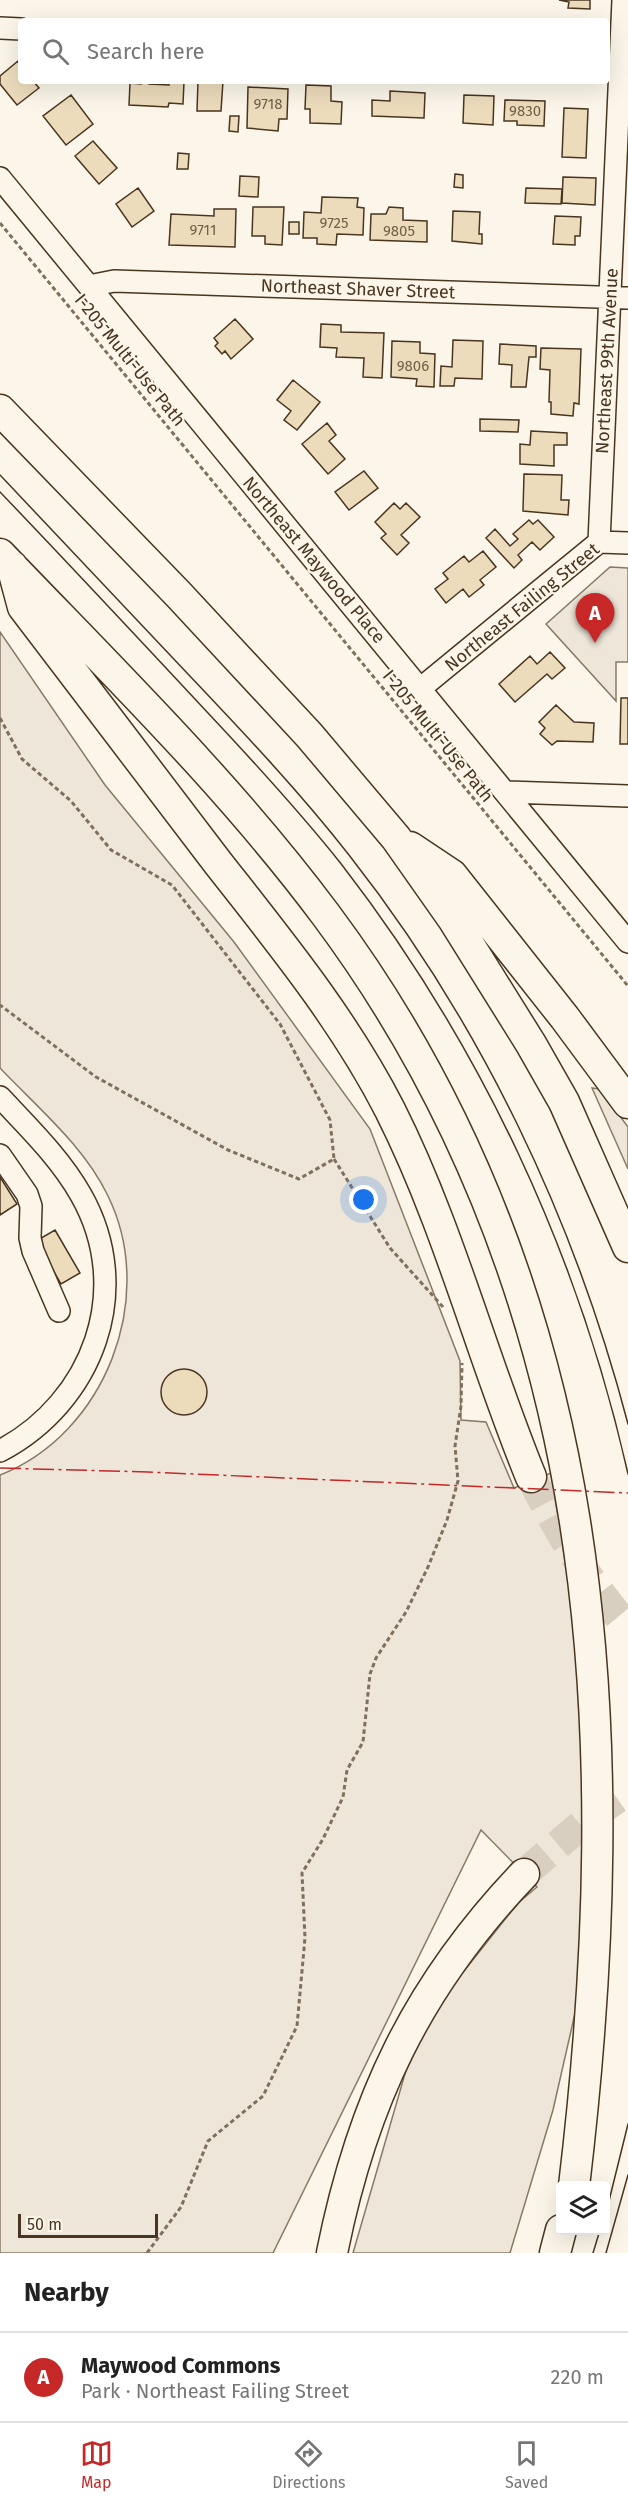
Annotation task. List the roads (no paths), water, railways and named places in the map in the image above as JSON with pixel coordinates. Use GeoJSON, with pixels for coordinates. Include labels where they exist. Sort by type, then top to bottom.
{"type":"FeatureCollection","features":[{"type":"Feature","properties":{"kind":"highway"},"geometry":{"type":"LineString","coordinates":[[0,410],[179,595],[309,735],[396,838],[453,919],[564,1102],[628,1246]]}},
{"type":"Feature","properties":{"kind":"highway"},"geometry":{"type":"LineString","coordinates":[[6,560],[23,607],[275,933],[335,1018],[373,1080],[397,1125],[430,1197],[497,1390],[531,1477]]}},
{"type":"Feature","properties":{"kind":"highway"},"geometry":{"type":"LineString","coordinates":[[6,560],[156,716],[251,822],[329,918],[410,1038],[475,1154],[526,1269],[568,1394],[597,1512],[609,1583]]}},
{"type":"Feature","properties":{"kind":"highway"},"geometry":{"type":"LineString","coordinates":[[396,838],[452,875],[565,1018],[628,1103]]}},
{"type":"Feature","properties":{"kind":"highway"},"geometry":{"type":"LineString","coordinates":[[575,2181],[588,2133],[613,1994],[624,1844]]}},
{"type":"Feature","properties":{"kind":"highway"},"geometry":{"type":"LineString","coordinates":[[332,2253],[361,2139],[393,2057],[413,2019],[455,1953],[490,1910],[524,1874]]}},
{"type":"Feature","properties":{"kind":"highway"},"geometry":{"type":"LineString","coordinates":[[555,2253],[560,2235]]}},
{"type":"Feature","properties":{"kind":"street","name":"Northeast 99th Avenue"},"geometry":{"type":"LineString","coordinates":[[599,542],[619,298],[619,50],[623,0]]}},
{"type":"Feature","properties":{"kind":"street"},"geometry":{"type":"LineString","coordinates":[[0,28],[18,29]]}},
{"type":"Feature","properties":{"kind":"street","name":"Northeast Maywood Place"},"geometry":{"type":"LineString","coordinates":[[0,178],[628,942]]}},
{"type":"Feature","properties":{"kind":"street","name":"Northeast Shaver Street"},"geometry":{"type":"LineString","coordinates":[[89,286],[114,281],[619,298]]}},
{"type":"Feature","properties":{"kind":"street","name":"Northeast Failing Street"},"geometry":{"type":"LineString","coordinates":[[421,688],[599,542],[628,543]]}},
{"type":"Feature","properties":{"kind":"street"},"geometry":{"type":"LineString","coordinates":[[507,792],[628,796]]}},
{"type":"Feature","properties":{"kind":"street"},"geometry":{"type":"LineString","coordinates":[[0,1098],[63,1167],[82,1197],[98,1233],[104,1282],[100,1328],[78,1380],[66,1397],[38,1426],[0,1451]]}},
{"type":"Feature","properties":{"kind":"street"},"geometry":{"type":"LineString","coordinates":[[0,1155],[27,1194],[31,1206],[30,1238],[33,1251],[59,1311]]}},
{"type":"Feature","properties":{"kind":"tunnel"},"geometry":{"type":"LineString","coordinates":[[531,1477],[574,1555],[599,1592],[628,1627]]}},
{"type":"Feature","properties":{"kind":"tunnel"},"geometry":{"type":"LineString","coordinates":[[524,1874],[588,1819],[628,1791]]}},
{"type":"Feature","properties":{"kind":"tram line"},"geometry":{"type":"LineString","coordinates":[[0,475],[270,762],[330,831],[397,919],[441,986],[518,1125],[551,1198],[580,1272],[606,1347],[628,1424]]}},
{"type":"Feature","properties":{"kind":"tram line"},"geometry":{"type":"LineString","coordinates":[[0,492],[225,731],[310,826],[342,865],[392,934],[438,1005],[480,1078],[518,1154],[552,1231],[582,1310],[607,1391],[628,1474]]}},
{"type":"Feature","properties":{"kind":"tram line"},"geometry":{"type":"LineString","coordinates":[[610,2197],[628,2124]]}},
{"type":"Feature","properties":{"kind":"tram line"},"geometry":{"type":"LineString","coordinates":[[606,2253],[628,2175]]}},
{"type":"Feature","properties":{"kind":"tram line"},"geometry":{"type":"LineString","coordinates":[[593,2253],[598,2235]]}},
{"type":"Feature","properties":{"kind":"place","name":"Maywood Commons"},"geometry":{"type":"Point","coordinates":[595,643]}}]}
